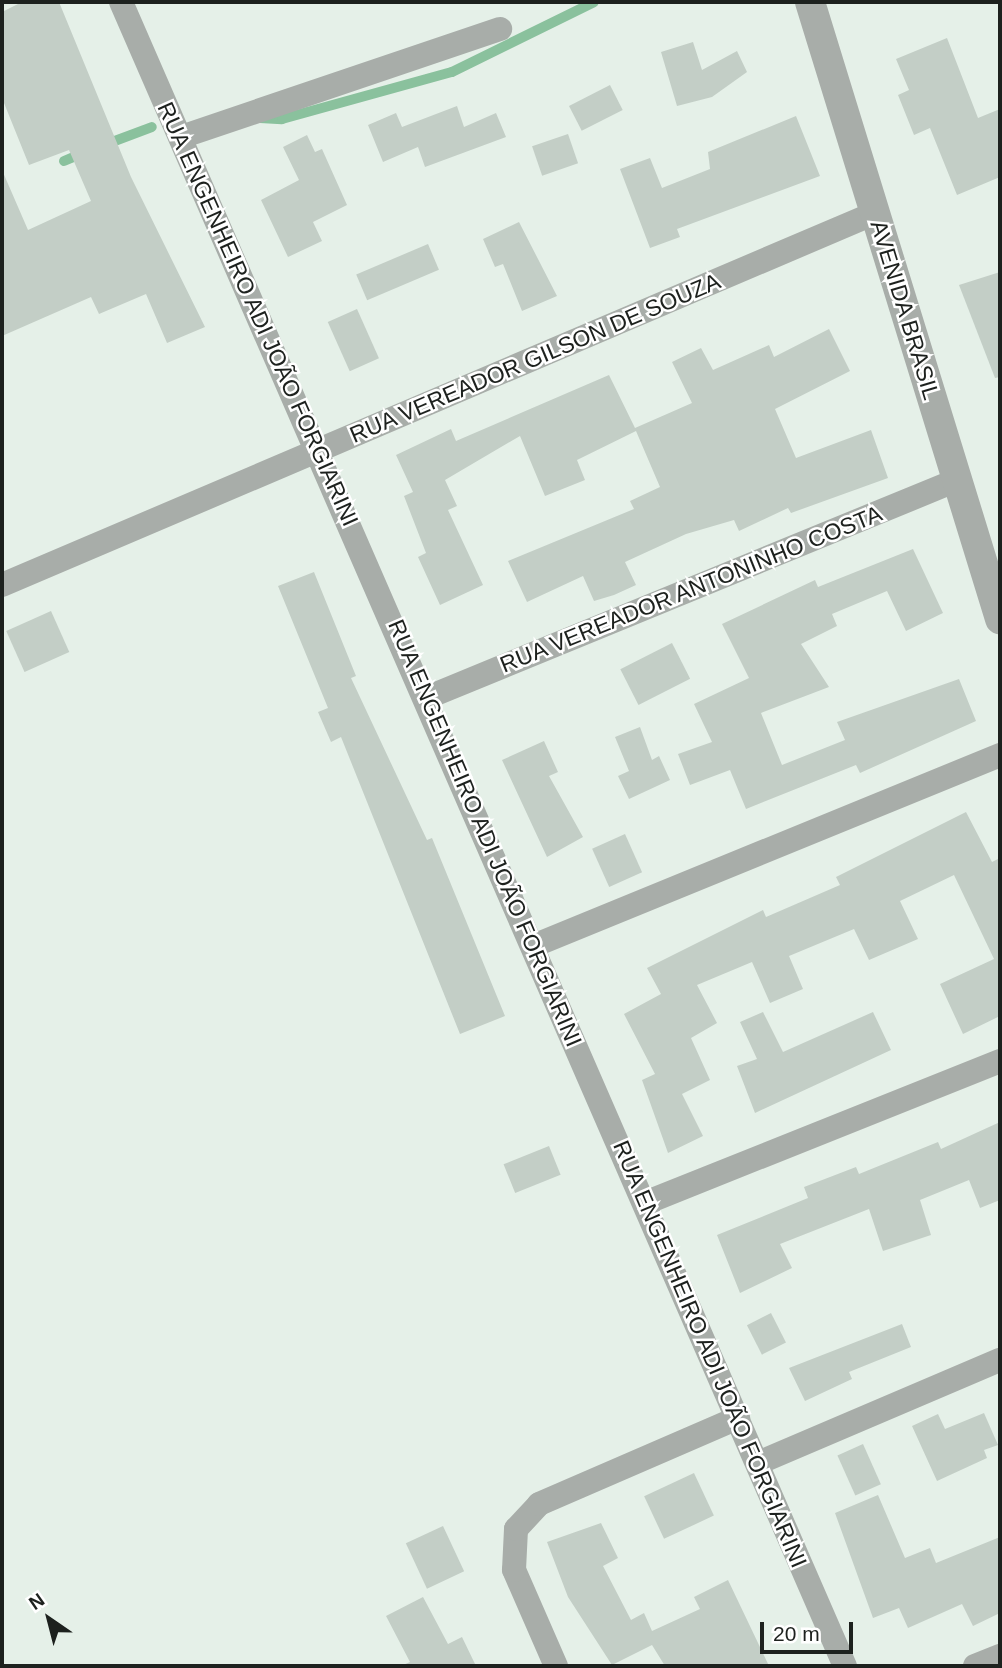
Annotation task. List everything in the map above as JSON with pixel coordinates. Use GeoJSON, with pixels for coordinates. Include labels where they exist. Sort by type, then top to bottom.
{"type":"FeatureCollection","features":[{"type":"Feature","properties":{"kind":"street","name":"RUA ENGENHEIRO ADI JOÃO FORGIARINI"},"geometry":{"type":"LineString","coordinates":[[121,2],[319,450],[845,1666]]}},
{"type":"Feature","properties":{"kind":"street","name":"AVENIDA BRASIL"},"geometry":{"type":"LineString","coordinates":[[810,2],[1000,619]]}},
{"type":"Feature","properties":{"kind":"street"},"geometry":{"type":"LineString","coordinates":[[181,137],[500,29]]}},
{"type":"Feature","properties":{"kind":"street","name":"RUA VEREADOR GILSON DE SOUZA"},"geometry":{"type":"LineString","coordinates":[[2,585],[875,213]]}},
{"type":"Feature","properties":{"kind":"street","name":"RUA VEREADOR ANTONINHO COSTA"},"geometry":{"type":"LineString","coordinates":[[426,698],[957,480]]}},
{"type":"Feature","properties":{"kind":"street"},"geometry":{"type":"LineString","coordinates":[[533,946],[1000,755]]}},
{"type":"Feature","properties":{"kind":"street"},"geometry":{"type":"LineString","coordinates":[[645,1203],[1000,1061]]}},
{"type":"Feature","properties":{"kind":"street"},"geometry":{"type":"LineString","coordinates":[[758,1463],[1000,1360]]}},
{"type":"Feature","properties":{"kind":"street"},"geometry":{"type":"LineString","coordinates":[[556,1666],[514,1570],[516,1529],[539,1504],[738,1418]]}},
{"type":"Feature","properties":{"kind":"street"},"geometry":{"type":"LineString","coordinates":[[975,1666],[1000,1656]]}},
{"type":"Feature","properties":{"kind":"building"},"geometry":{"type":"Polygon","coordinates":[[[22,2],[59,2],[131,177],[205,327],[167,343],[146,294],[99,314],[91,297],[2,336],[2,170],[28,230],[91,201],[69,150],[29,165],[2,98],[2,12],[22,2]]]}},
{"type":"Feature","properties":{"kind":"building"},"geometry":{"type":"Polygon","coordinates":[[[947,38],[978,118],[1000,109],[1000,177],[957,195],[930,128],[914,135],[898,95],[909,90],[896,59],[947,38]]]}},
{"type":"Feature","properties":{"kind":"building"},"geometry":{"type":"Polygon","coordinates":[[[693,42],[702,70],[737,51],[747,72],[712,97],[677,106],[661,52],[693,42]]]}},
{"type":"Feature","properties":{"kind":"building"},"geometry":{"type":"Polygon","coordinates":[[[610,85],[623,110],[582,131],[569,106],[610,85]]]}},
{"type":"Feature","properties":{"kind":"building"},"geometry":{"type":"Polygon","coordinates":[[[457,106],[464,127],[496,113],[506,137],[425,167],[418,147],[383,162],[368,125],[396,113],[402,127],[457,106]]]}},
{"type":"Feature","properties":{"kind":"building"},"geometry":{"type":"Polygon","coordinates":[[[796,116],[820,176],[677,229],[680,237],[650,248],[620,169],[650,158],[662,188],[710,169],[708,152],[796,116]]]}},
{"type":"Feature","properties":{"kind":"building"},"geometry":{"type":"Polygon","coordinates":[[[568,134],[578,163],[542,176],[532,146],[568,134]]]}},
{"type":"Feature","properties":{"kind":"building"},"geometry":{"type":"Polygon","coordinates":[[[307,135],[315,152],[322,149],[347,205],[313,222],[322,241],[288,257],[261,200],[299,180],[283,147],[307,135]]]}},
{"type":"Feature","properties":{"kind":"building"},"geometry":{"type":"Polygon","coordinates":[[[519,222],[557,296],[522,311],[503,264],[495,267],[483,239],[519,222]]]}},
{"type":"Feature","properties":{"kind":"building"},"geometry":{"type":"Polygon","coordinates":[[[428,244],[439,270],[367,300],[356,274],[428,244]]]}},
{"type":"Feature","properties":{"kind":"building"},"geometry":{"type":"Polygon","coordinates":[[[1000,272],[1000,377],[995,378],[959,285],[1000,272]]]}},
{"type":"Feature","properties":{"kind":"building"},"geometry":{"type":"Polygon","coordinates":[[[357,309],[379,358],[350,371],[328,322],[357,309]]]}},
{"type":"Feature","properties":{"kind":"building"},"geometry":{"type":"Polygon","coordinates":[[[829,329],[850,371],[775,409],[796,458],[871,430],[888,478],[791,513],[788,508],[739,531],[734,520],[686,534],[625,562],[636,585],[614,595],[594,601],[583,576],[527,602],[508,561],[634,509],[630,501],[660,487],[636,431],[577,460],[585,480],[545,496],[520,436],[445,480],[457,506],[448,510],[483,585],[440,605],[418,557],[426,553],[404,496],[413,492],[396,455],[451,429],[456,441],[609,375],[635,428],[692,403],[672,362],[701,348],[713,370],[769,345],[774,357],[829,329]]]}},
{"type":"Feature","properties":{"kind":"building"},"geometry":{"type":"Polygon","coordinates":[[[913,549],[943,613],[906,631],[887,591],[832,614],[837,626],[801,644],[829,687],[761,713],[782,765],[845,740],[837,722],[959,679],[976,721],[860,773],[856,765],[746,809],[730,770],[690,785],[678,754],[712,742],[694,704],[749,678],[722,624],[815,580],[818,587],[913,549]]]}},
{"type":"Feature","properties":{"kind":"building"},"geometry":{"type":"Polygon","coordinates":[[[314,572],[356,676],[351,678],[427,840],[432,838],[505,1016],[460,1034],[341,737],[331,742],[318,712],[328,708],[278,586],[314,572]]]}},
{"type":"Feature","properties":{"kind":"building"},"geometry":{"type":"Polygon","coordinates":[[[51,611],[69,652],[25,672],[6,631],[51,611]]]}},
{"type":"Feature","properties":{"kind":"building"},"geometry":{"type":"Polygon","coordinates":[[[672,643],[690,679],[638,705],[620,669],[672,643]]]}},
{"type":"Feature","properties":{"kind":"building"},"geometry":{"type":"Polygon","coordinates":[[[640,727],[652,760],[659,756],[670,780],[629,799],[618,776],[629,771],[615,737],[640,727]]]}},
{"type":"Feature","properties":{"kind":"building"},"geometry":{"type":"Polygon","coordinates":[[[544,741],[558,772],[549,776],[583,837],[547,857],[502,760],[544,741]]]}},
{"type":"Feature","properties":{"kind":"building"},"geometry":{"type":"Polygon","coordinates":[[[966,812],[992,862],[1000,858],[1000,1016],[963,1034],[940,984],[994,959],[954,875],[900,901],[918,939],[869,960],[854,929],[789,956],[803,989],[770,1003],[752,962],[697,985],[717,1023],[691,1038],[710,1080],[682,1094],[703,1136],[668,1153],[642,1080],[655,1074],[624,1014],[661,994],[647,968],[763,910],[766,917],[840,885],[836,877],[966,812]]]}},
{"type":"Feature","properties":{"kind":"building"},"geometry":{"type":"Polygon","coordinates":[[[625,834],[642,872],[609,887],[592,849],[625,834]]]}},
{"type":"Feature","properties":{"kind":"building"},"geometry":{"type":"Polygon","coordinates":[[[763,1012],[783,1052],[873,1012],[891,1050],[755,1113],[737,1066],[757,1059],[740,1022],[763,1012]]]}},
{"type":"Feature","properties":{"kind":"building"},"geometry":{"type":"Polygon","coordinates":[[[1000,1122],[1000,1200],[980,1208],[969,1180],[920,1200],[931,1235],[883,1251],[869,1209],[780,1244],[792,1268],[740,1293],[717,1235],[808,1198],[804,1187],[856,1167],[859,1174],[938,1142],[941,1149],[1000,1122]]]}},
{"type":"Feature","properties":{"kind":"building"},"geometry":{"type":"Polygon","coordinates":[[[549,1146],[561,1175],[515,1193],[504,1164],[549,1146]]]}},
{"type":"Feature","properties":{"kind":"building"},"geometry":{"type":"Polygon","coordinates":[[[771,1313],[786,1342],[762,1355],[747,1325],[771,1313]]]}},
{"type":"Feature","properties":{"kind":"building"},"geometry":{"type":"Polygon","coordinates":[[[902,1324],[911,1347],[849,1372],[852,1379],[805,1401],[789,1368],[902,1324]]]}},
{"type":"Feature","properties":{"kind":"building"},"geometry":{"type":"Polygon","coordinates":[[[984,1413],[998,1445],[984,1450],[987,1458],[937,1481],[912,1426],[938,1414],[945,1429],[984,1413]]]}},
{"type":"Feature","properties":{"kind":"building"},"geometry":{"type":"Polygon","coordinates":[[[863,1444],[881,1484],[855,1496],[837,1455],[863,1444]]]}},
{"type":"Feature","properties":{"kind":"building"},"geometry":{"type":"Polygon","coordinates":[[[694,1473],[714,1516],[664,1539],[644,1496],[694,1473]]]}},
{"type":"Feature","properties":{"kind":"building"},"geometry":{"type":"Polygon","coordinates":[[[878,1495],[905,1558],[930,1548],[936,1563],[1000,1537],[1000,1613],[973,1626],[962,1604],[908,1628],[899,1608],[873,1618],[835,1513],[878,1495]]]}},
{"type":"Feature","properties":{"kind":"building"},"geometry":{"type":"Polygon","coordinates":[[[601,1523],[618,1558],[603,1566],[631,1620],[644,1613],[652,1631],[700,1609],[694,1597],[728,1580],[769,1666],[665,1666],[652,1645],[612,1665],[568,1597],[547,1542],[601,1523]]]}},
{"type":"Feature","properties":{"kind":"building"},"geometry":{"type":"Polygon","coordinates":[[[443,1526],[464,1571],[427,1589],[406,1543],[443,1526]]]}},
{"type":"Feature","properties":{"kind":"building"},"geometry":{"type":"Polygon","coordinates":[[[423,1597],[448,1644],[462,1637],[476,1666],[401,1666],[410,1662],[386,1616],[423,1597]]]}},
{"type":"Feature","properties":{"kind":"waterway"},"geometry":{"type":"LineString","coordinates":[[260,118],[282,119],[452,72],[594,2]]}},
{"type":"Feature","properties":{"kind":"waterway"},"geometry":{"type":"LineString","coordinates":[[104,145],[152,127]]}},
{"type":"Feature","properties":{"kind":"waterway"},"geometry":{"type":"LineString","coordinates":[[64,161],[83,153]]}}]}
